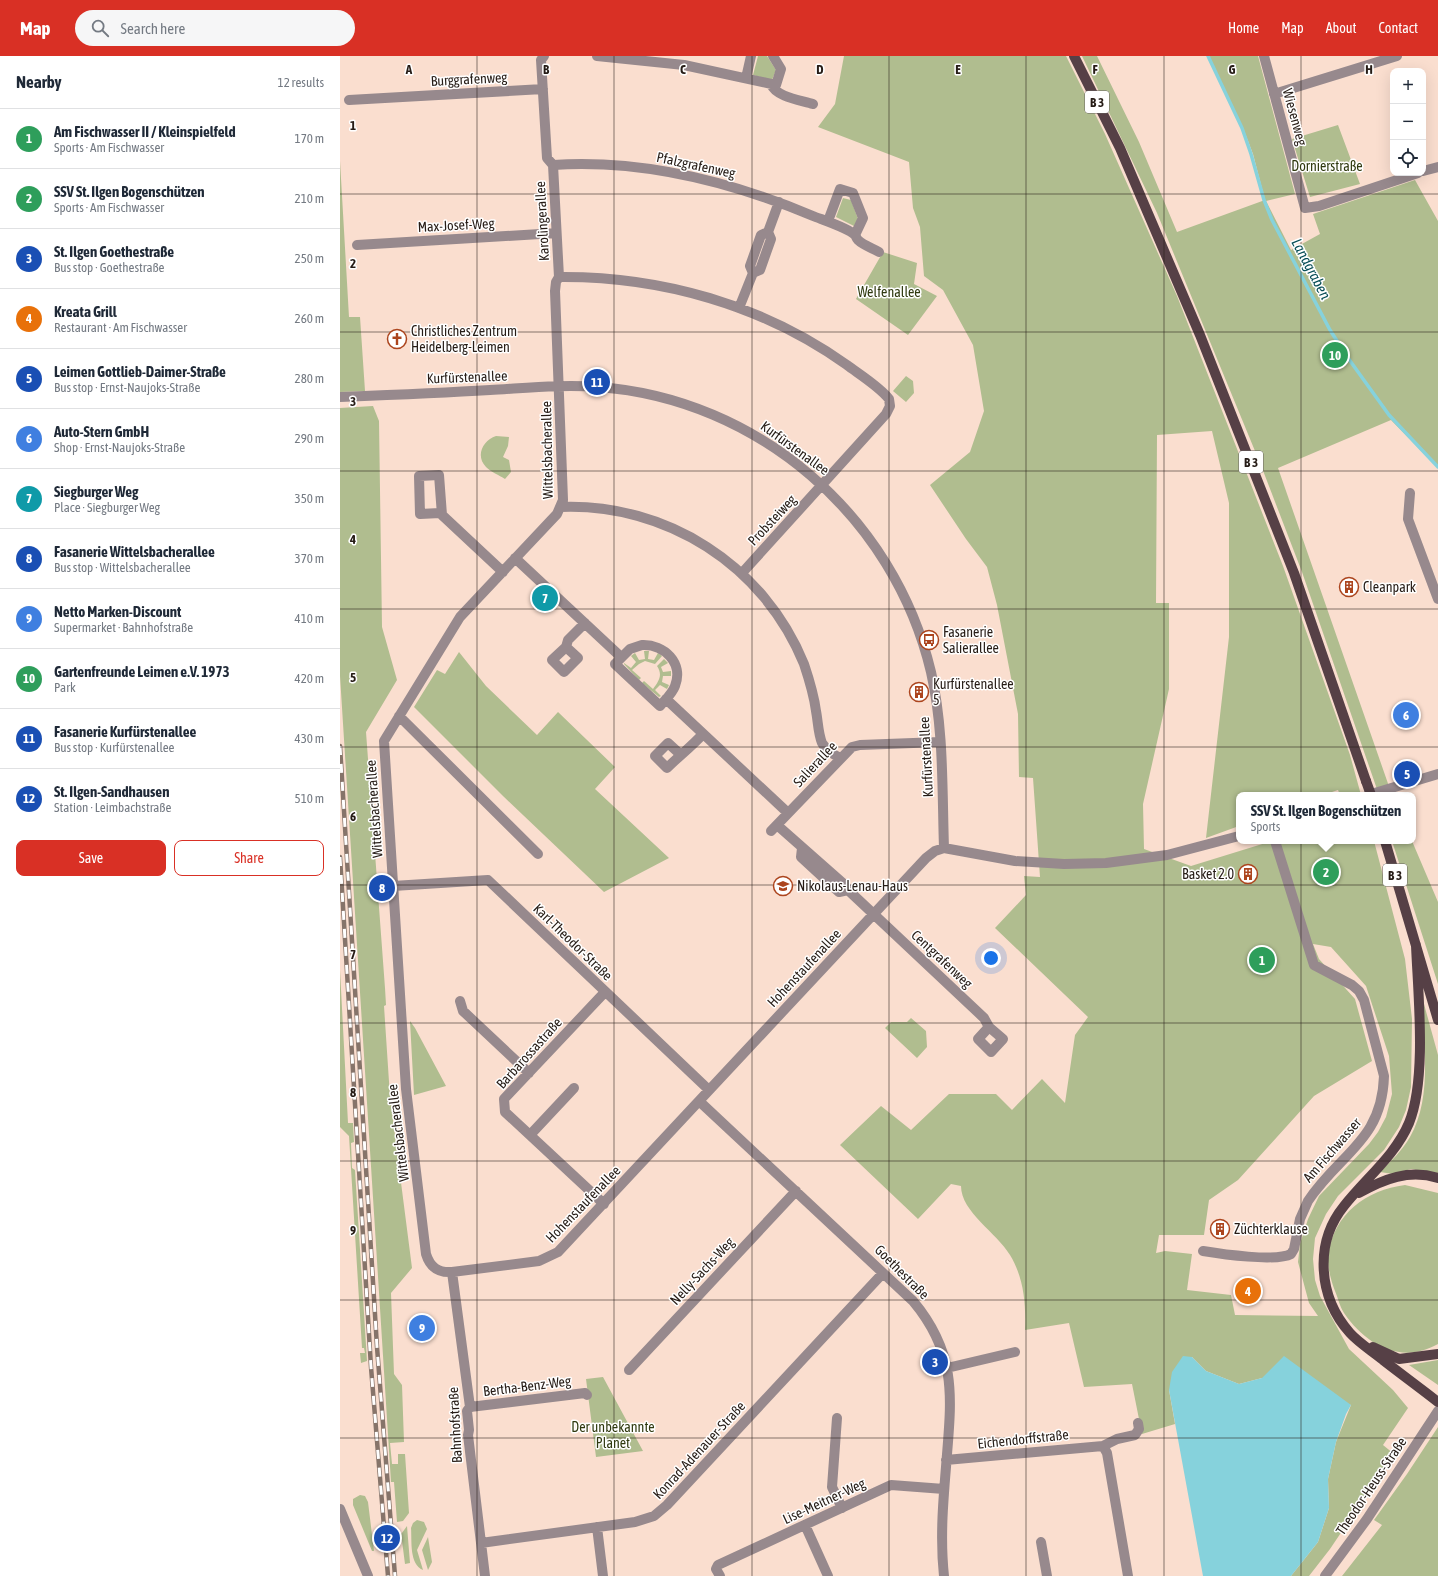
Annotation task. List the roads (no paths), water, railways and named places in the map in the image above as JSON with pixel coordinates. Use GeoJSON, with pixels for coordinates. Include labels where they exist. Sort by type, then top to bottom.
{"type":"FeatureCollection","features":[{"type":"Feature","properties":{"kind":"main road","name":"B 3"},"geometry":{"type":"LineString","coordinates":[[1074,56],[1120,148],[1200,335],[1294,573],[1371,792]]}},
{"type":"Feature","properties":{"kind":"main road","name":"B 3"},"geometry":{"type":"LineString","coordinates":[[1386,844],[1438,1020]]}},
{"type":"Feature","properties":{"kind":"main road"},"geometry":{"type":"LineString","coordinates":[[1416,945],[1419,1043],[1418,1078],[1413,1108],[1402,1136],[1390,1155],[1336,1216],[1326,1241],[1323,1267],[1326,1287],[1335,1312],[1343,1324],[1357,1340],[1438,1402]]}},
{"type":"Feature","properties":{"kind":"main road"},"geometry":{"type":"LineString","coordinates":[[1354,1196],[1375,1184],[1406,1174],[1430,1175],[1438,1178]]}},
{"type":"Feature","properties":{"kind":"main road"},"geometry":{"type":"LineString","coordinates":[[1357,1340],[1399,1359],[1438,1354]]}},
{"type":"Feature","properties":{"kind":"street","name":"Karolingerallee"},"geometry":{"type":"LineString","coordinates":[[544,56],[541,60],[547,158],[553,165],[559,278],[556,282],[555,291],[560,387]]}},
{"type":"Feature","properties":{"kind":"street"},"geometry":{"type":"LineString","coordinates":[[597,56],[684,65],[776,85],[781,69],[773,56]]}},
{"type":"Feature","properties":{"kind":"street"},"geometry":{"type":"LineString","coordinates":[[746,78],[752,56]]}},
{"type":"Feature","properties":{"kind":"street","name":"Wiesenweg"},"geometry":{"type":"LineString","coordinates":[[1264,56],[1305,208],[1326,204],[1409,176]]}},
{"type":"Feature","properties":{"kind":"street"},"geometry":{"type":"LineString","coordinates":[[1274,94],[1397,56]]}},
{"type":"Feature","properties":{"kind":"street"},"geometry":{"type":"LineString","coordinates":[[771,84],[772,88],[779,93],[813,104]]}},
{"type":"Feature","properties":{"kind":"street","name":"Burggrafenweg"},"geometry":{"type":"LineString","coordinates":[[349,100],[543,89]]}},
{"type":"Feature","properties":{"kind":"street","name":"Pfalzgrafenweg"},"geometry":{"type":"LineString","coordinates":[[553,165],[608,165],[671,173],[734,187],[779,202],[828,221],[854,235],[857,240],[879,252]]}},
{"type":"Feature","properties":{"kind":"street"},"geometry":{"type":"LineString","coordinates":[[1426,170],[1438,167]]}},
{"type":"Feature","properties":{"kind":"street"},"geometry":{"type":"LineString","coordinates":[[828,221],[840,189],[853,193],[863,218],[854,235]]}},
{"type":"Feature","properties":{"kind":"street"},"geometry":{"type":"LineString","coordinates":[[739,308],[753,273],[760,270],[771,239],[768,232],[779,202]]}},
{"type":"Feature","properties":{"kind":"street","name":"Max-Josef-Weg"},"geometry":{"type":"LineString","coordinates":[[357,245],[556,233]]}},
{"type":"Feature","properties":{"kind":"street"},"geometry":{"type":"LineString","coordinates":[[559,278],[608,279],[654,285],[699,294],[739,308],[782,327],[827,352],[863,377],[889,399],[890,406],[888,411],[823,485]]}},
{"type":"Feature","properties":{"kind":"street","name":"Kurfürstenallee"},"geometry":{"type":"LineString","coordinates":[[340,397],[560,387],[593,387],[624,390],[670,400],[706,412],[743,429],[774,446],[823,485],[843,505],[869,537],[890,568],[910,610],[923,644],[932,678],[940,742],[944,848]]}},
{"type":"Feature","properties":{"kind":"street","name":"Wittelsbacherallee"},"geometry":{"type":"LineString","coordinates":[[452,1272],[438,1271],[433,1267],[426,1254],[406,1089],[384,741],[460,617],[557,514],[561,507],[563,492],[560,387]]}},
{"type":"Feature","properties":{"kind":"street","name":"Probsteiweg"},"geometry":{"type":"LineString","coordinates":[[742,573],[823,485]]}},
{"type":"Feature","properties":{"kind":"street"},"geometry":{"type":"LineString","coordinates":[[1410,493],[1408,519],[1438,599]]}},
{"type":"Feature","properties":{"kind":"street"},"geometry":{"type":"LineString","coordinates":[[561,507],[600,508],[636,515],[663,523],[716,552],[742,573],[771,606],[792,638],[808,677],[822,744],[828,752],[840,758]]}},
{"type":"Feature","properties":{"kind":"street"},"geometry":{"type":"LineString","coordinates":[[440,513],[503,572]]}},
{"type":"Feature","properties":{"kind":"street"},"geometry":{"type":"LineString","coordinates":[[515,558],[621,658]]}},
{"type":"Feature","properties":{"kind":"street"},"geometry":{"type":"LineString","coordinates":[[566,647],[568,640],[585,623]]}},
{"type":"Feature","properties":{"kind":"street"},"geometry":{"type":"LineString","coordinates":[[642,645],[655,646],[668,654],[674,663],[677,675],[674,688],[660,706],[615,664],[621,658],[630,649],[642,645]]}},
{"type":"Feature","properties":{"kind":"street"},"geometry":{"type":"LineString","coordinates":[[666,699],[788,813]]}},
{"type":"Feature","properties":{"kind":"street"},"geometry":{"type":"LineString","coordinates":[[399,716],[538,854]]}},
{"type":"Feature","properties":{"kind":"street"},"geometry":{"type":"LineString","coordinates":[[680,754],[686,752],[703,734]]}},
{"type":"Feature","properties":{"kind":"street","name":"Salierallee"},"geometry":{"type":"LineString","coordinates":[[848,890],[839,892],[802,857],[802,848],[774,828],[850,748],[860,745],[940,742]]}},
{"type":"Feature","properties":{"kind":"street"},"geometry":{"type":"LineString","coordinates":[[1379,792],[1438,774]]}},
{"type":"Feature","properties":{"kind":"street"},"geometry":{"type":"LineString","coordinates":[[944,848],[1015,861],[1091,864],[1167,855],[1236,837]]}},
{"type":"Feature","properties":{"kind":"street","name":"Am Fischwasser"},"geometry":{"type":"LineString","coordinates":[[1203,1251],[1246,1256],[1281,1257],[1291,1254],[1294,1249],[1297,1229],[1304,1207],[1315,1190],[1370,1131],[1377,1116],[1384,1086],[1384,1076],[1362,996],[1352,984],[1314,964],[1276,844]]}},
{"type":"Feature","properties":{"kind":"street","name":"Hohenstaufenallee"},"geometry":{"type":"LineString","coordinates":[[452,1272],[539,1261],[547,1258],[563,1247],[926,858],[935,850],[944,848]]}},
{"type":"Feature","properties":{"kind":"street","name":"Karl-Theodor-Straße"},"geometry":{"type":"LineString","coordinates":[[393,886],[488,880],[709,1090]]}},
{"type":"Feature","properties":{"kind":"street","name":"Centgrafenweg"},"geometry":{"type":"LineString","coordinates":[[848,890],[984,1018],[989,1027]]}},
{"type":"Feature","properties":{"kind":"street","name":"Barbarossastraße"},"geometry":{"type":"LineString","coordinates":[[604,1204],[505,1112],[504,1099],[605,992]]}},
{"type":"Feature","properties":{"kind":"street"},"geometry":{"type":"LineString","coordinates":[[460,1001],[463,1011],[529,1073]]}},
{"type":"Feature","properties":{"kind":"street"},"geometry":{"type":"LineString","coordinates":[[530,1135],[574,1088]]}},
{"type":"Feature","properties":{"kind":"street","name":"Goethestraße"},"geometry":{"type":"LineString","coordinates":[[700,1101],[913,1300],[926,1317],[941,1346],[947,1368],[951,1408],[944,1489],[942,1543],[944,1576]]}},
{"type":"Feature","properties":{"kind":"street","name":"Nelly-Sachs-Weg"},"geometry":{"type":"LineString","coordinates":[[629,1370],[796,1191]]}},
{"type":"Feature","properties":{"kind":"street","name":"Bahnhofstraße"},"geometry":{"type":"LineString","coordinates":[[452,1272],[470,1407],[467,1411],[469,1430],[468,1435],[485,1576]]}},
{"type":"Feature","properties":{"kind":"street","name":"Konrad-Adenauer-Straße"},"geometry":{"type":"LineString","coordinates":[[481,1543],[642,1521],[660,1512],[883,1273]]}},
{"type":"Feature","properties":{"kind":"street"},"geometry":{"type":"LineString","coordinates":[[947,1368],[1015,1352]]}},
{"type":"Feature","properties":{"kind":"street","name":"Bertha-Benz-Weg"},"geometry":{"type":"LineString","coordinates":[[470,1407],[585,1393],[587,1395]]}},
{"type":"Feature","properties":{"kind":"street","name":"Theodor-Heuss-Straße"},"geometry":{"type":"LineString","coordinates":[[1325,1576],[1367,1519],[1438,1411]]}},
{"type":"Feature","properties":{"kind":"street"},"geometry":{"type":"LineString","coordinates":[[837,1418],[832,1487],[842,1508]]}},
{"type":"Feature","properties":{"kind":"street","name":"Eichendorffstraße"},"geometry":{"type":"LineString","coordinates":[[946,1460],[1103,1446],[1117,1439],[1135,1435],[1138,1431],[1138,1422]]}},
{"type":"Feature","properties":{"kind":"street"},"geometry":{"type":"LineString","coordinates":[[1103,1446],[1107,1453],[1128,1576]]}},
{"type":"Feature","properties":{"kind":"street","name":"Lise-Meitner-Weg"},"geometry":{"type":"LineString","coordinates":[[720,1576],[716,1568],[721,1564],[891,1485],[944,1489]]}},
{"type":"Feature","properties":{"kind":"street"},"geometry":{"type":"LineString","coordinates":[[340,1509],[368,1576]]}},
{"type":"Feature","properties":{"kind":"street"},"geometry":{"type":"LineString","coordinates":[[805,1525],[828,1576]]}},
{"type":"Feature","properties":{"kind":"street"},"geometry":{"type":"LineString","coordinates":[[597,1527],[603,1576]]}},
{"type":"Feature","properties":{"kind":"street"},"geometry":{"type":"LineString","coordinates":[[1041,1542],[1046,1576]]}},
{"type":"Feature","properties":{"kind":"water"},"geometry":{"type":"Polygon","coordinates":[[[1183,1356],[1192,1357],[1206,1371],[1239,1384],[1262,1378],[1284,1356],[1351,1405],[1346,1414],[1336,1442],[1328,1479],[1329,1508],[1318,1542],[1291,1576],[1203,1576],[1169,1390],[1172,1372],[1183,1356]]]}},
{"type":"Feature","properties":{"kind":"waterway","name":"Landgraben"},"geometry":{"type":"LineString","coordinates":[[1208,56],[1242,128],[1264,200],[1272,220],[1330,330],[1389,415],[1438,467]]}},
{"type":"Feature","properties":{"kind":"railway"},"geometry":{"type":"LineString","coordinates":[[340,746],[377,1347],[395,1576]]}},
{"type":"Feature","properties":{"kind":"railway"},"geometry":{"type":"LineString","coordinates":[[340,857],[371,1367],[388,1576]]}},
{"type":"Feature","properties":{"kind":"place","name":"Christliches Zentrum Heidelberg-Leimen"},"geometry":{"type":"Point","coordinates":[397,339]}},
{"type":"Feature","properties":{"kind":"place","name":"Gartenfreunde Leimen e.V. 1973"},"geometry":{"type":"Point","coordinates":[1335,355]}},
{"type":"Feature","properties":{"kind":"place","name":"Fasanerie Kurfürstenallee"},"geometry":{"type":"Point","coordinates":[597,382]}},
{"type":"Feature","properties":{"kind":"place","name":"Cleanpark"},"geometry":{"type":"Point","coordinates":[1349,587]}},
{"type":"Feature","properties":{"kind":"place","name":"Siegburger Weg"},"geometry":{"type":"Point","coordinates":[545,598]}},
{"type":"Feature","properties":{"kind":"place","name":"Fasanerie Salierallee"},"geometry":{"type":"Point","coordinates":[929,640]}},
{"type":"Feature","properties":{"kind":"place","name":"Kurfürstenallee 5"},"geometry":{"type":"Point","coordinates":[919,692]}},
{"type":"Feature","properties":{"kind":"place","name":"Auto-Stern GmbH"},"geometry":{"type":"Point","coordinates":[1406,715]}},
{"type":"Feature","properties":{"kind":"place","name":"Leimen Gottlieb-Daimer-Straße"},"geometry":{"type":"Point","coordinates":[1407,774]}},
{"type":"Feature","properties":{"kind":"place","name":"SSV St. Ilgen Bogenschützen"},"geometry":{"type":"Point","coordinates":[1326,872]}},
{"type":"Feature","properties":{"kind":"place","name":"Basket 2.0"},"geometry":{"type":"Point","coordinates":[1248,874]}},
{"type":"Feature","properties":{"kind":"place","name":"Nikolaus-Lenau-Haus"},"geometry":{"type":"Point","coordinates":[783,886]}},
{"type":"Feature","properties":{"kind":"place","name":"Fasanerie Wittelsbacherallee"},"geometry":{"type":"Point","coordinates":[382,888]}},
{"type":"Feature","properties":{"kind":"place","name":"Am Fischwasser II / Kleinspielfeld"},"geometry":{"type":"Point","coordinates":[1262,960]}},
{"type":"Feature","properties":{"kind":"place","name":"Züchterklause"},"geometry":{"type":"Point","coordinates":[1220,1229]}},
{"type":"Feature","properties":{"kind":"place","name":"Kreata Grill"},"geometry":{"type":"Point","coordinates":[1248,1291]}},
{"type":"Feature","properties":{"kind":"place","name":"Netto Marken-Discount"},"geometry":{"type":"Point","coordinates":[422,1328]}},
{"type":"Feature","properties":{"kind":"place","name":"St. Ilgen Goethestraße"},"geometry":{"type":"Point","coordinates":[935,1362]}},
{"type":"Feature","properties":{"kind":"place","name":"St. Ilgen-Sandhausen"},"geometry":{"type":"Point","coordinates":[387,1538]}},
{"type":"Feature","properties":{"kind":"park label","name":"Dornierstraße"},"geometry":{"type":"Point","coordinates":[1327,166]}},
{"type":"Feature","properties":{"kind":"park label","name":"Welfenallee"},"geometry":{"type":"Point","coordinates":[889,292]}},
{"type":"Feature","properties":{"kind":"park label","name":"Der unbekannte Planet"},"geometry":{"type":"Point","coordinates":[613,1436]}}]}
